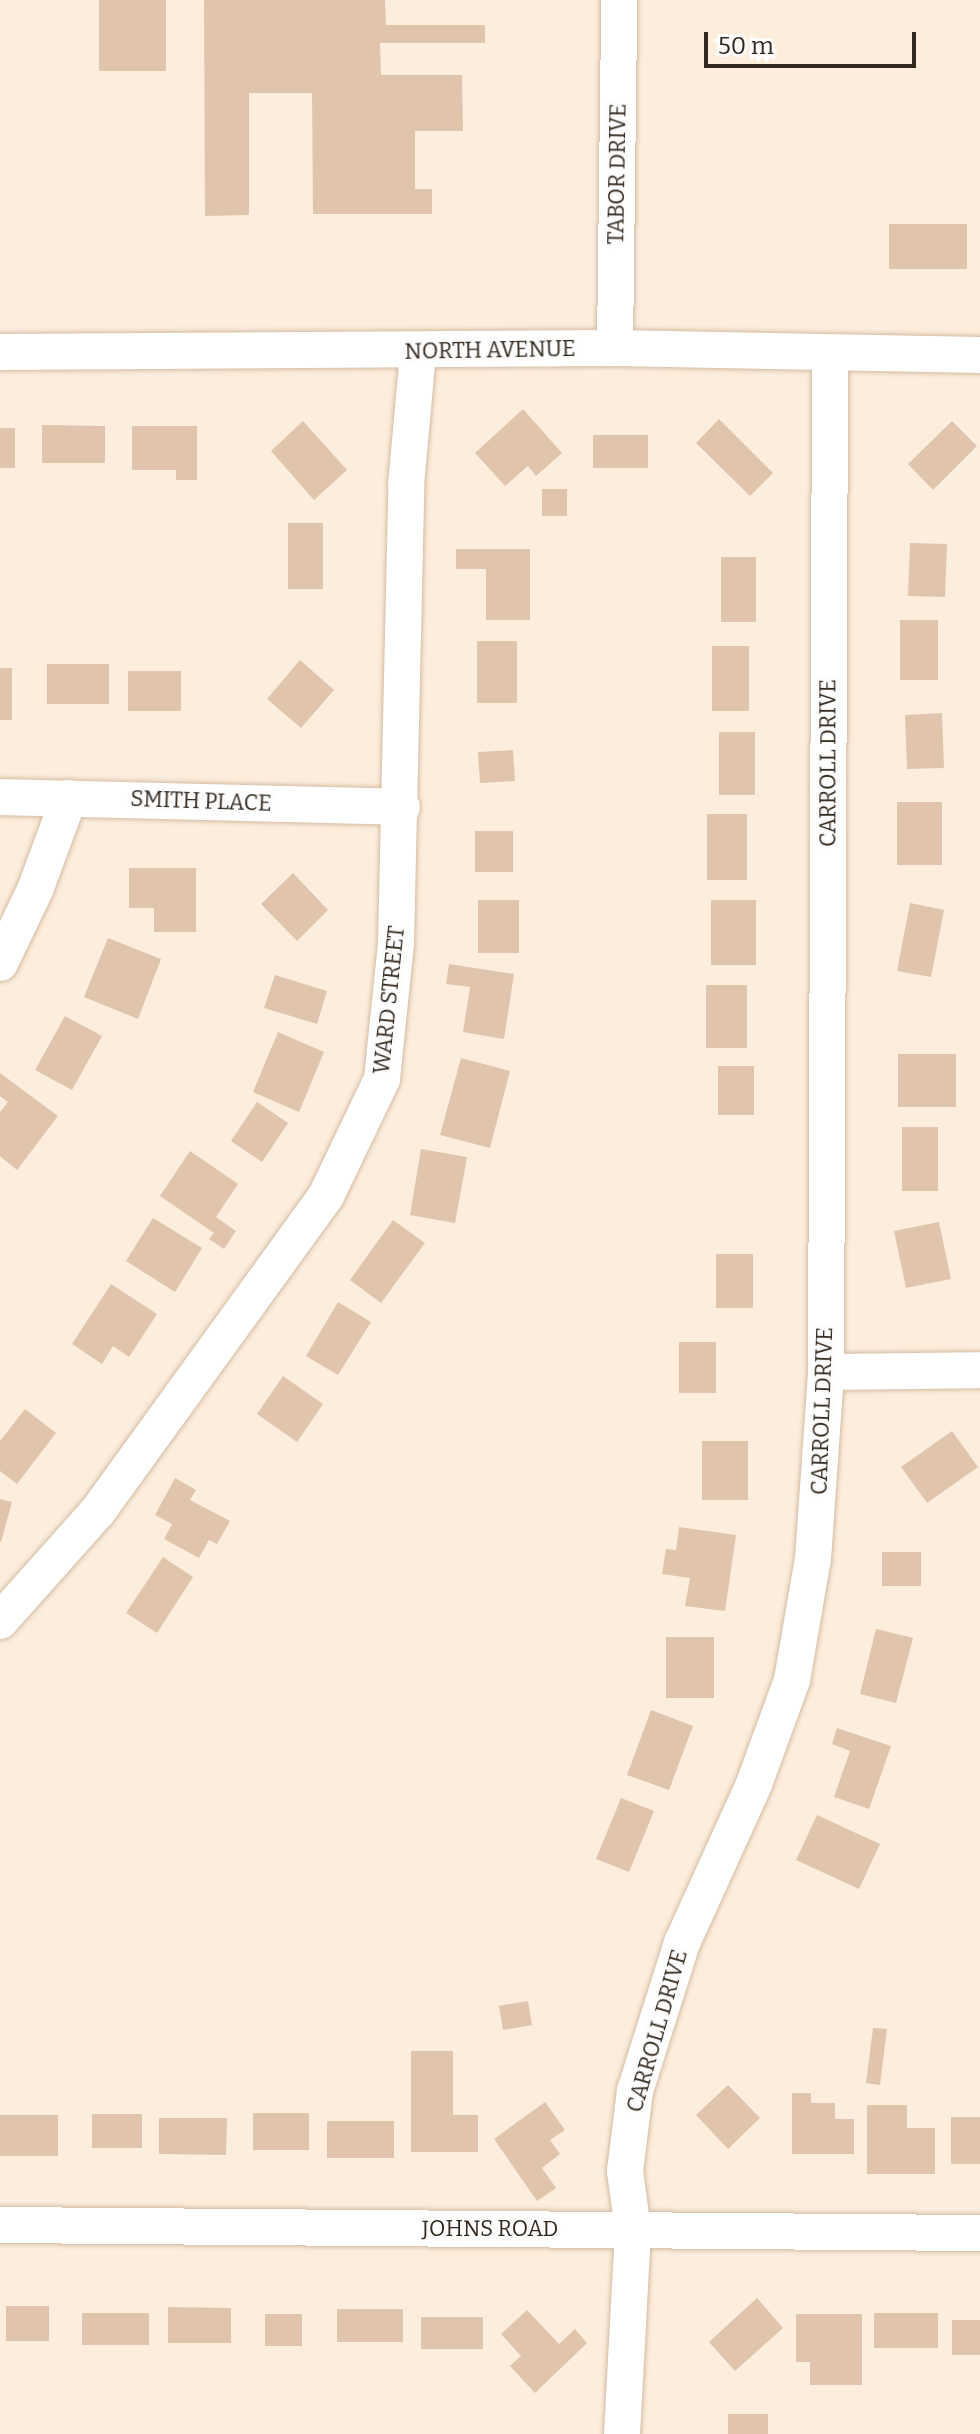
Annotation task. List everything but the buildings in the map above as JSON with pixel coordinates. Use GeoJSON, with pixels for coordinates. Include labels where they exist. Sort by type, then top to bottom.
{"type":"FeatureCollection","features":[{"type":"Feature","properties":{"kind":"street","name":"TABOR DRIVE"},"geometry":{"type":"LineString","coordinates":[[615,348],[619,0]]}},
{"type":"Feature","properties":{"kind":"street","name":"NORTH AVENUE"},"geometry":{"type":"LineString","coordinates":[[0,352],[418,352],[615,348],[980,355]]}},
{"type":"Feature","properties":{"kind":"street","name":"WARD STREET"},"geometry":{"type":"LineString","coordinates":[[0,1621],[98,1511],[326,1196],[382,1079],[394,971],[402,807],[406,485],[418,352]]}},
{"type":"Feature","properties":{"kind":"street","name":"CARROLL DRIVE"},"geometry":{"type":"LineString","coordinates":[[622,2434],[633,2230],[625,2171],[635,2091],[682,1943],[754,1784],[792,1680],[813,1559],[826,1372],[830,354]]}},
{"type":"Feature","properties":{"kind":"street","name":"SMITH PLACE"},"geometry":{"type":"LineString","coordinates":[[0,797],[402,807]]}},
{"type":"Feature","properties":{"kind":"street"},"geometry":{"type":"LineString","coordinates":[[0,963],[35,890],[69,798]]}},
{"type":"Feature","properties":{"kind":"street"},"geometry":{"type":"LineString","coordinates":[[826,1372],[980,1370]]}},
{"type":"Feature","properties":{"kind":"street","name":"JOHNS ROAD"},"geometry":{"type":"LineString","coordinates":[[0,2225],[980,2233]]}}]}
